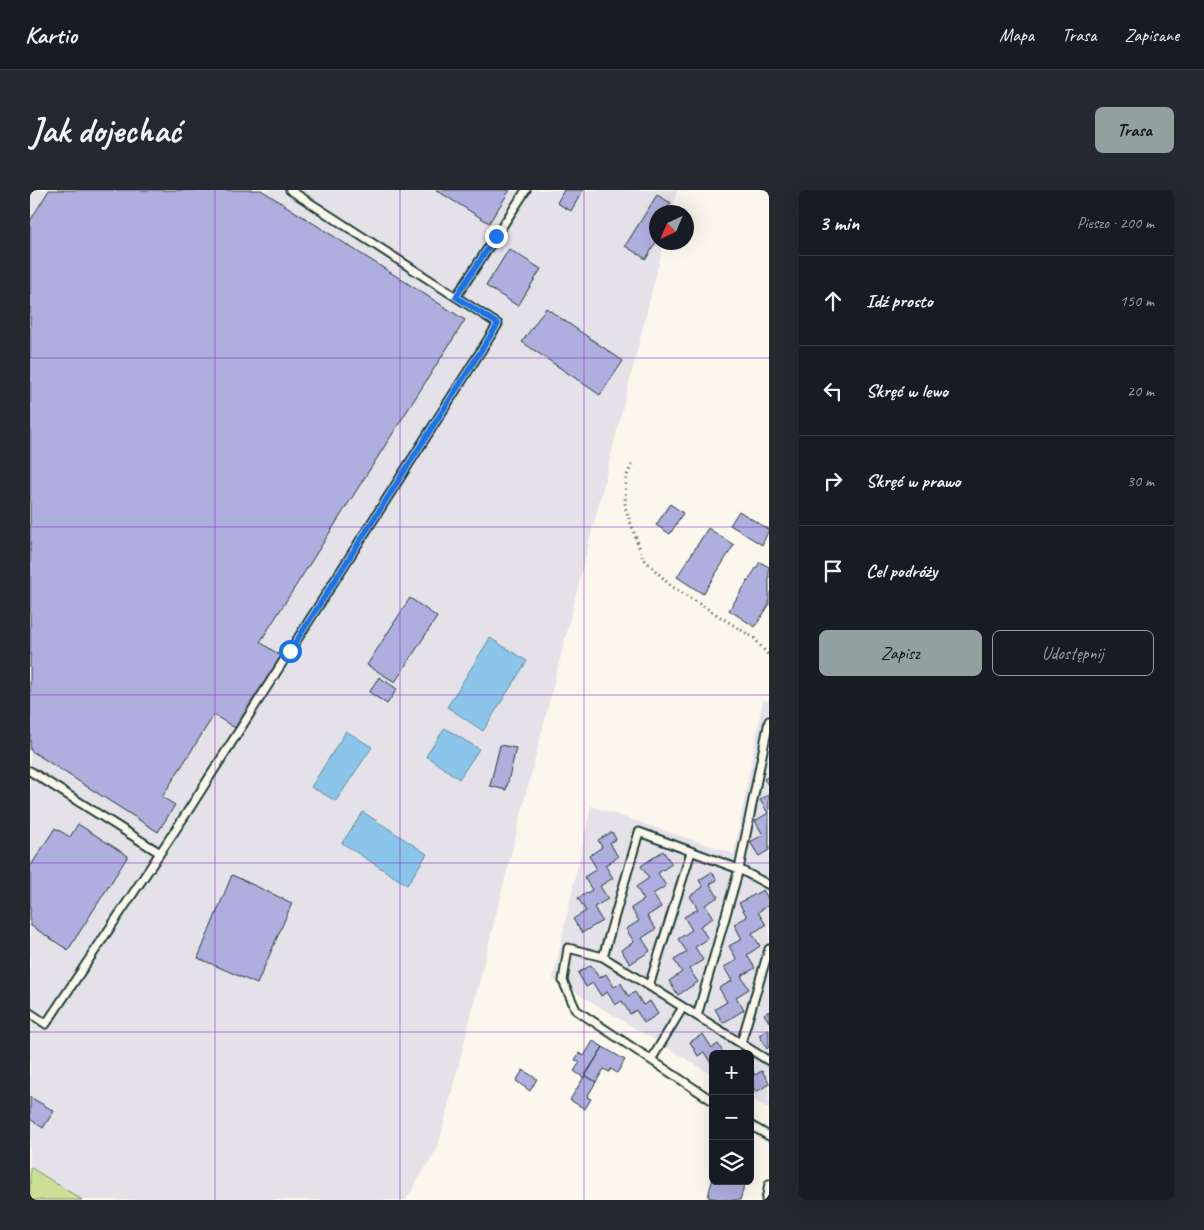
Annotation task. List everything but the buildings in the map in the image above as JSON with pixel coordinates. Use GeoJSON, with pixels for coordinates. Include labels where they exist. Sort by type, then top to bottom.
{"type":"FeatureCollection","features":[{"type":"Feature","properties":{"kind":"lane"},"geometry":{"type":"LineString","coordinates":[[30,1014],[46,1024],[160,853],[498,324],[290,190]]}},
{"type":"Feature","properties":{"kind":"lane"},"geometry":{"type":"LineString","coordinates":[[456,297],[526,190]]}},
{"type":"Feature","properties":{"kind":"lane"},"geometry":{"type":"LineString","coordinates":[[697,1016],[739,869],[769,721]]}},
{"type":"Feature","properties":{"kind":"lane"},"geometry":{"type":"LineString","coordinates":[[30,771],[160,853]]}},
{"type":"Feature","properties":{"kind":"lane"},"geometry":{"type":"LineString","coordinates":[[603,957],[638,832],[739,869],[769,885]]}},
{"type":"Feature","properties":{"kind":"lane"},"geometry":{"type":"LineString","coordinates":[[649,986],[692,852]]}},
{"type":"Feature","properties":{"kind":"lane"},"geometry":{"type":"LineString","coordinates":[[709,1098],[576,1010],[564,981],[568,948],[603,957],[769,1061]]}},
{"type":"Feature","properties":{"kind":"lane"},"geometry":{"type":"LineString","coordinates":[[741,1044],[769,950]]}},
{"type":"Feature","properties":{"kind":"lane"},"geometry":{"type":"LineString","coordinates":[[651,1060],[683,1007]]}},
{"type":"Feature","properties":{"kind":"lane"},"geometry":{"type":"LineString","coordinates":[[754,1127],[769,1136]]}},
{"type":"Feature","properties":{"kind":"lane"},"geometry":{"type":"LineString","coordinates":[[766,1200],[769,1184]]}},
{"type":"Feature","properties":{"kind":"path"},"geometry":{"type":"LineString","coordinates":[[632,465],[626,477],[625,507],[643,558],[671,586],[754,638],[769,656]]}},
{"type":"Feature","properties":{"kind":"shaded area"},"geometry":{"type":"Polygon","coordinates":[[[30,190],[677,190],[674,205],[649,205],[649,250],[662,250],[438,1147],[406,1200],[82,1200],[30,1167],[30,190]]]}},
{"type":"Feature","properties":{"kind":"shaded area"},"geometry":{"type":"Polygon","coordinates":[[[763,700],[769,701],[769,1109],[754,1100],[754,1050],[709,1050],[709,1073],[553,979],[591,806],[734,854],[763,700]]]}},
{"type":"Feature","properties":{"kind":"green space"},"geometry":{"type":"Polygon","coordinates":[[[30,1167],[82,1200],[30,1200],[30,1167]]]}},
{"type":"Feature","properties":{"kind":"water"},"geometry":{"type":"Polygon","coordinates":[[[490,638],[527,661],[483,731],[447,707],[490,638]]]}},
{"type":"Feature","properties":{"kind":"water"},"geometry":{"type":"Polygon","coordinates":[[[445,728],[479,749],[459,779],[426,756],[445,728]]]}},
{"type":"Feature","properties":{"kind":"water"},"geometry":{"type":"Polygon","coordinates":[[[346,731],[372,747],[336,801],[311,787],[346,731]]]}},
{"type":"Feature","properties":{"kind":"water"},"geometry":{"type":"Polygon","coordinates":[[[363,812],[427,854],[407,885],[342,843],[363,812]]]}},
{"type":"Feature","properties":{"kind":"route"},"geometry":{"type":"LineString","coordinates":[[290,651],[498,324],[456,297],[496,236]]}}]}
